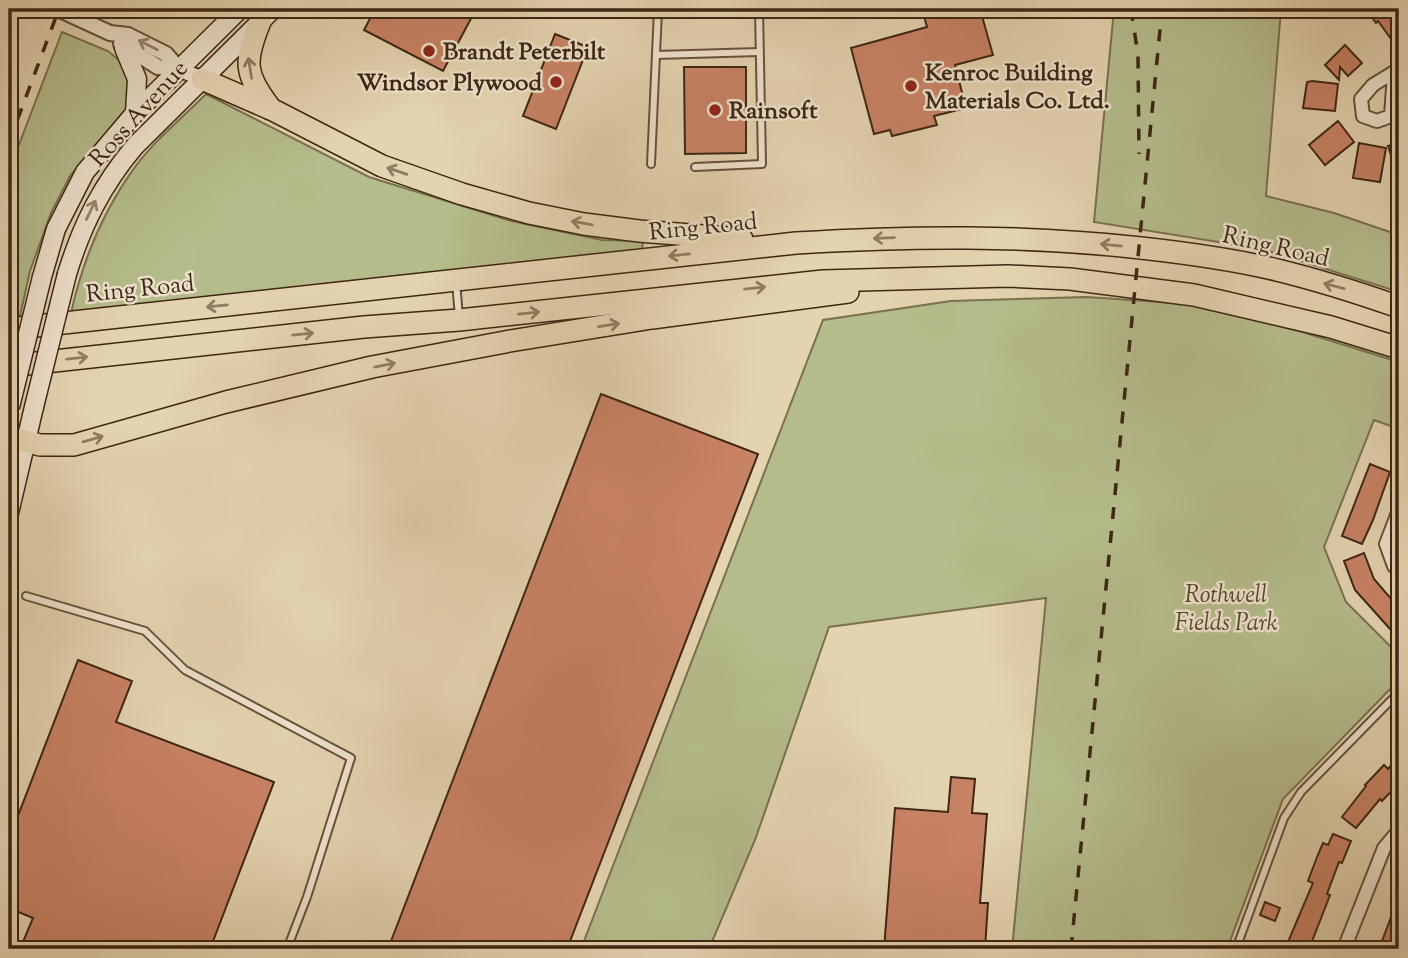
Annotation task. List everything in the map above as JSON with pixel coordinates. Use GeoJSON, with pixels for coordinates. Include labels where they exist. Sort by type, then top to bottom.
{"type":"FeatureCollection","features":[{"type":"Feature","properties":{"kind":"highway"},"geometry":{"type":"LineString","coordinates":[[266,15],[250,44],[249,71],[254,87],[273,110]]}},
{"type":"Feature","properties":{"kind":"highway"},"geometry":{"type":"LineString","coordinates":[[202,79],[273,110],[382,166],[462,194],[529,213],[639,231],[796,243]]}},
{"type":"Feature","properties":{"kind":"highway","name":"Ring Road"},"geometry":{"type":"LineString","coordinates":[[9,329],[796,243],[890,238],[987,237],[1104,244],[1197,255],[1276,270],[1399,307]]}},
{"type":"Feature","properties":{"kind":"highway"},"geometry":{"type":"LineString","coordinates":[[9,366],[823,281],[1008,276],[1070,279],[1194,295],[1331,327],[1399,348]]}},
{"type":"Feature","properties":{"kind":"highway"},"geometry":{"type":"LineString","coordinates":[[18,439],[40,445],[74,444],[226,402],[372,367],[652,318],[947,278]]}},
{"type":"Feature","properties":{"kind":"main road","name":"Ross Avenue"},"geometry":{"type":"LineString","coordinates":[[10,410],[42,277],[70,198],[85,172],[135,113],[240,9]]}},
{"type":"Feature","properties":{"kind":"main road","name":"Ross Avenue"},"geometry":{"type":"LineString","coordinates":[[9,513],[18,439],[34,407],[67,274],[82,228],[99,194],[116,168],[266,15]]}},
{"type":"Feature","properties":{"kind":"main road"},"geometry":{"type":"LineString","coordinates":[[124,48],[136,79],[135,113]]}},
{"type":"Feature","properties":{"kind":"street"},"geometry":{"type":"LineString","coordinates":[[58,9],[110,33],[128,35],[166,54],[178,69]]}},
{"type":"Feature","properties":{"kind":"street"},"geometry":{"type":"LineString","coordinates":[[614,9],[766,9]]}},
{"type":"Feature","properties":{"kind":"street"},"geometry":{"type":"LineString","coordinates":[[110,33],[124,48],[158,67],[178,69],[202,79]]}},
{"type":"Feature","properties":{"kind":"street"},"geometry":{"type":"LineString","coordinates":[[1399,510],[1385,544],[1399,572]]}},
{"type":"Feature","properties":{"kind":"street"},"geometry":{"type":"LineString","coordinates":[[1345,949],[1384,848],[1399,830]]}},
{"type":"Feature","properties":{"kind":"lane"},"geometry":{"type":"LineString","coordinates":[[695,167],[762,164],[759,52],[766,9]]}},
{"type":"Feature","properties":{"kind":"lane"},"geometry":{"type":"LineString","coordinates":[[651,164],[658,10]]}},
{"type":"Feature","properties":{"kind":"lane"},"geometry":{"type":"LineString","coordinates":[[656,55],[759,52]]}},
{"type":"Feature","properties":{"kind":"lane"},"geometry":{"type":"LineString","coordinates":[[456,281],[459,320]]}},
{"type":"Feature","properties":{"kind":"lane"},"geometry":{"type":"LineString","coordinates":[[26,596],[145,631],[185,670],[351,758],[307,897],[286,949]]}},
{"type":"Feature","properties":{"kind":"lane"},"geometry":{"type":"LineString","coordinates":[[1236,949],[1284,818],[1301,792],[1399,692]]}},
{"type":"Feature","properties":{"kind":"green space"},"geometry":{"type":"Polygon","coordinates":[[[1114,9],[1281,9],[1266,196],[1334,213],[1399,235],[1399,292],[1262,249],[1094,222],[1114,9]]]}},
{"type":"Feature","properties":{"kind":"green space"},"geometry":{"type":"Polygon","coordinates":[[[62,32],[108,51],[126,66],[132,82],[130,104],[70,176],[51,213],[30,271],[20,316],[9,317],[9,171],[62,32]]]}},
{"type":"Feature","properties":{"kind":"green space"},"geometry":{"type":"Polygon","coordinates":[[[206,94],[369,177],[511,221],[602,240],[643,241],[642,250],[71,313],[81,274],[95,237],[123,184],[151,148],[206,94]]]}},
{"type":"Feature","properties":{"kind":"green space","name":"Rothwell Fields Park"},"geometry":{"type":"Polygon","coordinates":[[[1087,297],[1189,304],[1299,331],[1399,362],[1399,429],[1374,420],[1324,547],[1346,602],[1399,655],[1399,680],[1283,799],[1227,949],[1012,949],[1046,598],[829,627],[755,840],[709,949],[581,949],[823,320],[951,301],[1087,297]]]}},
{"type":"Feature","properties":{"kind":"building","name":"Brandt Peterbilt"},"geometry":{"type":"Polygon","coordinates":[[[375,9],[465,9],[474,13],[443,71],[364,30],[375,9]]]}},
{"type":"Feature","properties":{"kind":"building","name":"Kenroc Building Materials Co. Ltd."},"geometry":{"type":"Polygon","coordinates":[[[922,9],[980,9],[993,55],[955,65],[966,108],[934,116],[937,125],[892,136],[890,130],[874,134],[851,48],[927,27],[922,9]]]}},
{"type":"Feature","properties":{"kind":"building"},"geometry":{"type":"Polygon","coordinates":[[[1366,9],[1388,9],[1392,15],[1399,10],[1399,50],[1378,21],[1376,23],[1366,9]]]}},
{"type":"Feature","properties":{"kind":"building","name":"Windsor Plywood"},"geometry":{"type":"Polygon","coordinates":[[[555,34],[588,47],[556,129],[523,116],[555,34]]]}},
{"type":"Feature","properties":{"kind":"building"},"geometry":{"type":"Polygon","coordinates":[[[1345,45],[1362,63],[1348,76],[1340,67],[1339,80],[1325,65],[1345,45]]]}},
{"type":"Feature","properties":{"kind":"building","name":"Rainsoft"},"geometry":{"type":"Polygon","coordinates":[[[684,67],[746,67],[746,153],[685,154],[684,67]]]}},
{"type":"Feature","properties":{"kind":"building"},"geometry":{"type":"Polygon","coordinates":[[[1307,82],[1338,84],[1335,111],[1303,108],[1307,82]]]}},
{"type":"Feature","properties":{"kind":"building"},"geometry":{"type":"Polygon","coordinates":[[[1338,121],[1354,142],[1325,165],[1309,145],[1338,121]]]}},
{"type":"Feature","properties":{"kind":"building"},"geometry":{"type":"Polygon","coordinates":[[[1359,143],[1386,148],[1380,182],[1353,178],[1359,143]]]}},
{"type":"Feature","properties":{"kind":"building"},"geometry":{"type":"Polygon","coordinates":[[[1399,143],[1399,174],[1397,174],[1388,146],[1399,143]]]}},
{"type":"Feature","properties":{"kind":"building"},"geometry":{"type":"Polygon","coordinates":[[[601,394],[758,454],[567,949],[388,949],[601,394]]]}},
{"type":"Feature","properties":{"kind":"building"},"geometry":{"type":"Polygon","coordinates":[[[1370,464],[1390,472],[1362,544],[1342,536],[1370,464]]]}},
{"type":"Feature","properties":{"kind":"building"},"geometry":{"type":"Polygon","coordinates":[[[1364,553],[1374,579],[1399,608],[1399,623],[1391,630],[1355,590],[1344,561],[1364,553]]]}},
{"type":"Feature","properties":{"kind":"building"},"geometry":{"type":"Polygon","coordinates":[[[78,660],[132,681],[116,722],[274,782],[210,949],[20,949],[33,918],[9,908],[9,839],[78,660]]]}},
{"type":"Feature","properties":{"kind":"building"},"geometry":{"type":"Polygon","coordinates":[[[1399,756],[1399,783],[1382,801],[1380,799],[1356,828],[1342,817],[1365,785],[1384,765],[1388,769],[1399,756]]]}},
{"type":"Feature","properties":{"kind":"building"},"geometry":{"type":"Polygon","coordinates":[[[951,777],[975,779],[972,813],[987,814],[980,903],[988,903],[985,949],[884,949],[895,808],[948,812],[951,777]]]}},
{"type":"Feature","properties":{"kind":"building"},"geometry":{"type":"Polygon","coordinates":[[[1333,834],[1351,841],[1342,863],[1339,862],[1327,894],[1330,895],[1309,949],[1285,949],[1313,883],[1308,881],[1317,857],[1323,843],[1328,845],[1333,834]]]}},
{"type":"Feature","properties":{"kind":"building"},"geometry":{"type":"Polygon","coordinates":[[[1399,900],[1399,947],[1382,941],[1399,900]]]}},
{"type":"Feature","properties":{"kind":"building"},"geometry":{"type":"Polygon","coordinates":[[[1265,902],[1280,908],[1275,921],[1260,915],[1265,902]]]}},
{"type":"Feature","properties":{"kind":"railway"},"geometry":{"type":"LineString","coordinates":[[9,142],[59,9]]}},
{"type":"Feature","properties":{"kind":"railway"},"geometry":{"type":"LineString","coordinates":[[1131,9],[1138,55],[1139,154]]}},
{"type":"Feature","properties":{"kind":"railway"},"geometry":{"type":"LineString","coordinates":[[1071,949],[1162,9]]}},
{"type":"Feature","properties":{"kind":"place","name":"Brandt Peterbilt"},"geometry":{"type":"Point","coordinates":[429,51]}},
{"type":"Feature","properties":{"kind":"place","name":"Windsor Plywood"},"geometry":{"type":"Point","coordinates":[556,82]}},
{"type":"Feature","properties":{"kind":"place","name":"Kenroc Building Materials Co. Ltd."},"geometry":{"type":"Point","coordinates":[911,86]}},
{"type":"Feature","properties":{"kind":"place","name":"Rainsoft"},"geometry":{"type":"Point","coordinates":[715,110]}}]}
